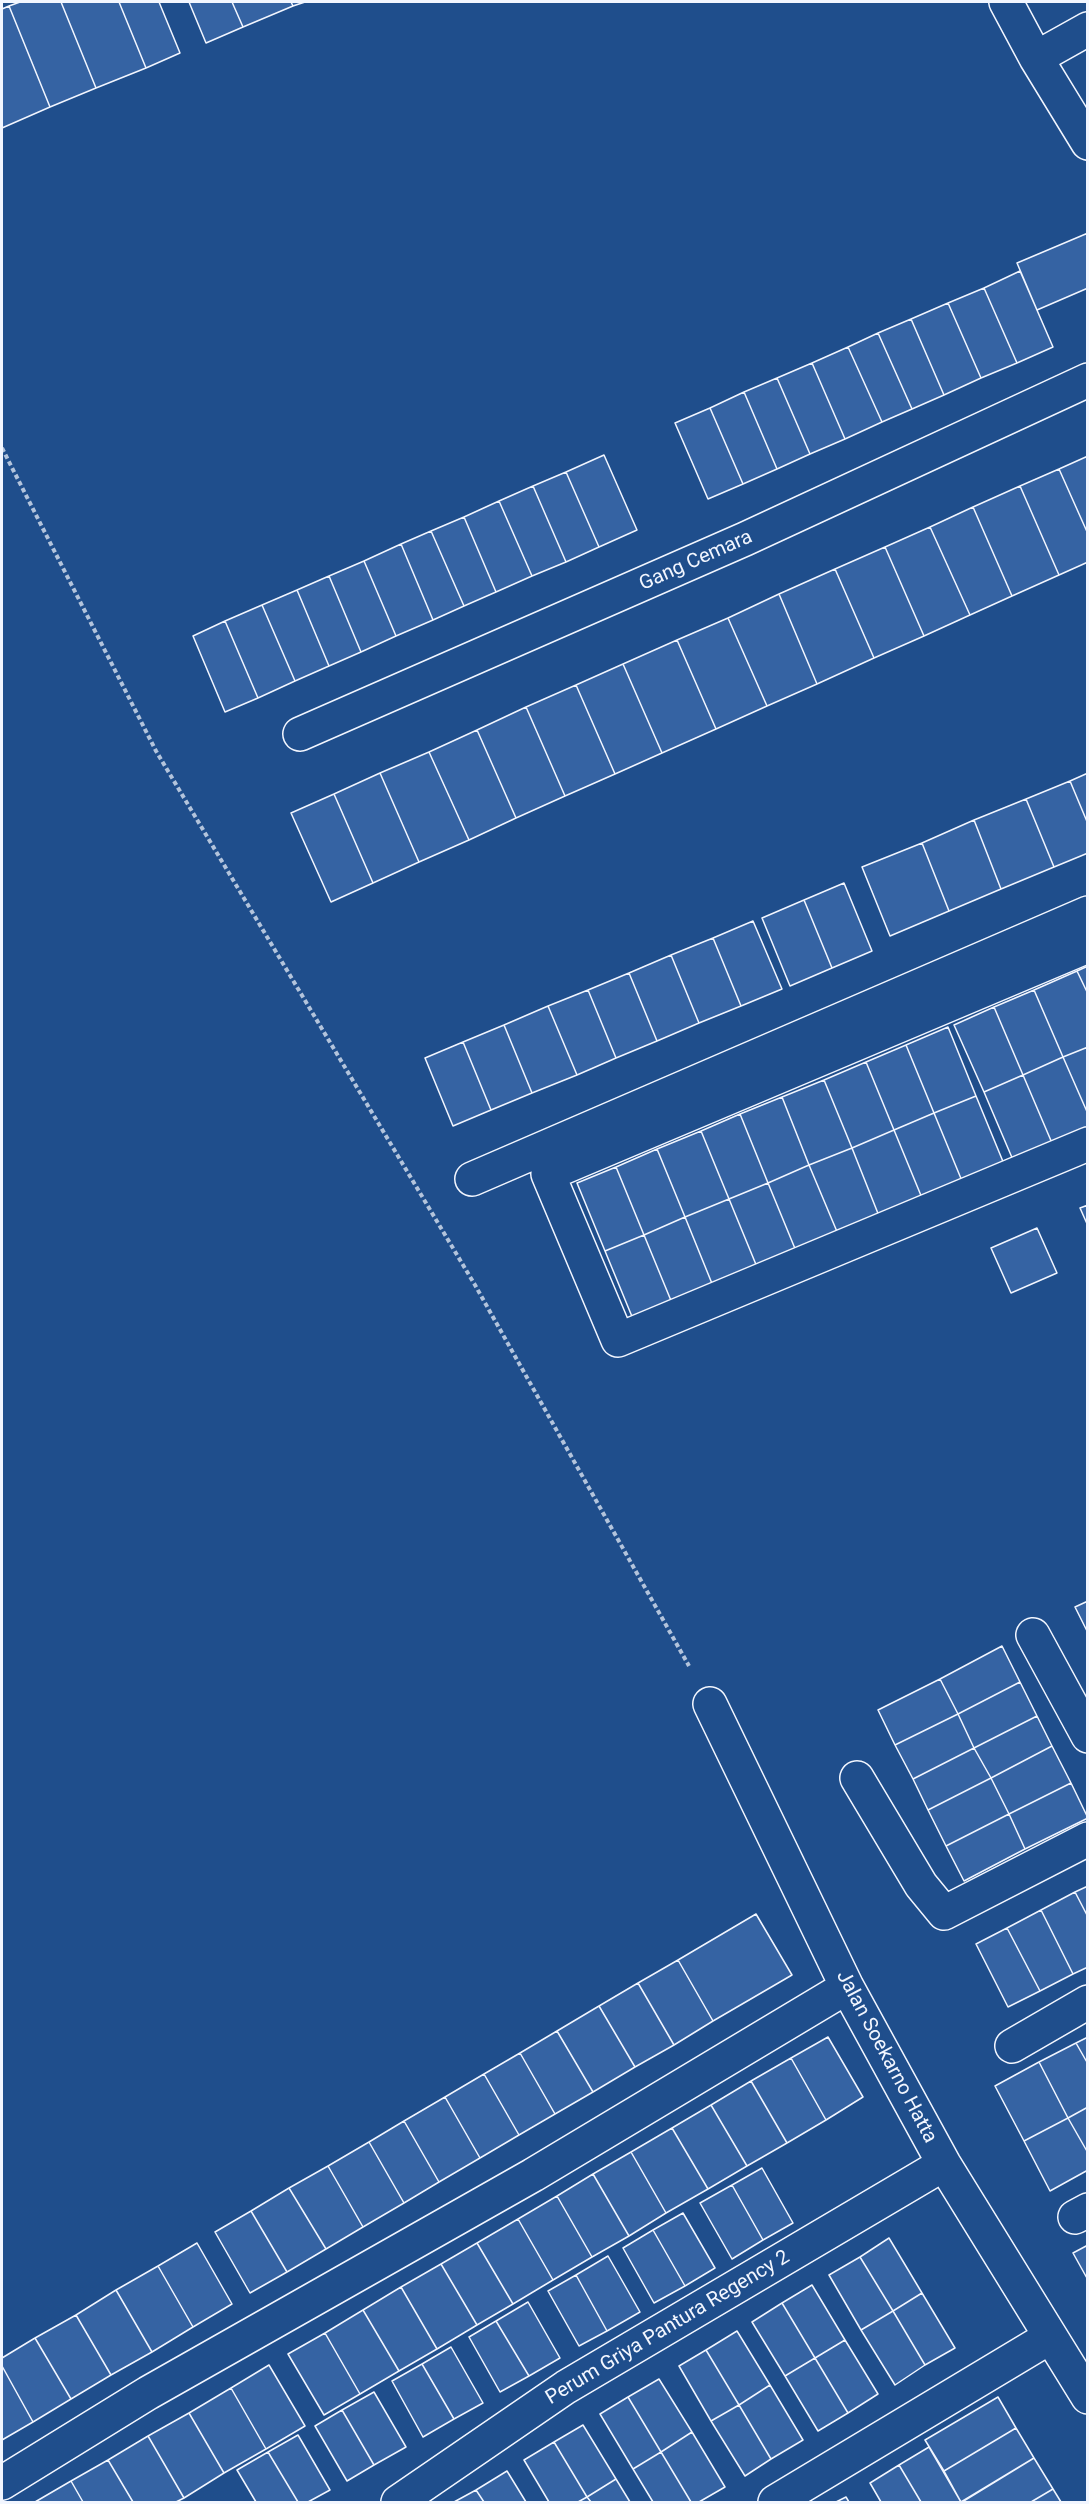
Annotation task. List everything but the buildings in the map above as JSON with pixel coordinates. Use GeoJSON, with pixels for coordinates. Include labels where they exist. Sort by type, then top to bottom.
{"type":"FeatureCollection","features":[{"type":"Feature","properties":{"kind":"street"},"geometry":{"type":"LineString","coordinates":[[1006,2],[1036,58],[1088,143]]}},
{"type":"Feature","properties":{"kind":"street"},"geometry":{"type":"LineString","coordinates":[[1036,58],[1088,29]]}},
{"type":"Feature","properties":{"kind":"street","name":"Gang Cemara"},"geometry":{"type":"LineString","coordinates":[[300,734],[745,539],[1088,380]]}},
{"type":"Feature","properties":{"kind":"street"},"geometry":{"type":"LineString","coordinates":[[472,1179],[1088,913]]}},
{"type":"Feature","properties":{"kind":"street"},"geometry":{"type":"LineString","coordinates":[[1088,946],[548,1174],[618,1340],[1088,1144]]}},
{"type":"Feature","properties":{"kind":"street"},"geometry":{"type":"LineString","coordinates":[[1033,1635],[1088,1736]]}},
{"type":"Feature","properties":{"kind":"street","name":"Jalan Soekarno Hatta"},"geometry":{"type":"LineString","coordinates":[[710,1704],[848,1987],[944,2164],[1088,2397]]}},
{"type":"Feature","properties":{"kind":"street"},"geometry":{"type":"LineString","coordinates":[[857,1778],[921,1885],[944,1913],[1088,1839]]}},
{"type":"Feature","properties":{"kind":"street"},"geometry":{"type":"LineString","coordinates":[[2,2482],[148,2393],[533,2175],[848,1987]]}},
{"type":"Feature","properties":{"kind":"street"},"geometry":{"type":"LineString","coordinates":[[1012,2046],[1088,2002]]}},
{"type":"Feature","properties":{"kind":"street","name":"Perum Griya Pantura Regency 2"},"geometry":{"type":"LineString","coordinates":[[398,2502],[567,2387],[944,2164]]}},
{"type":"Feature","properties":{"kind":"street"},"geometry":{"type":"LineString","coordinates":[[775,2502],[1050,2337]]}},
{"type":"Feature","properties":{"kind":"path"},"geometry":{"type":"LineString","coordinates":[[2,448],[156,752],[475,1285],[710,1704]]}}]}
